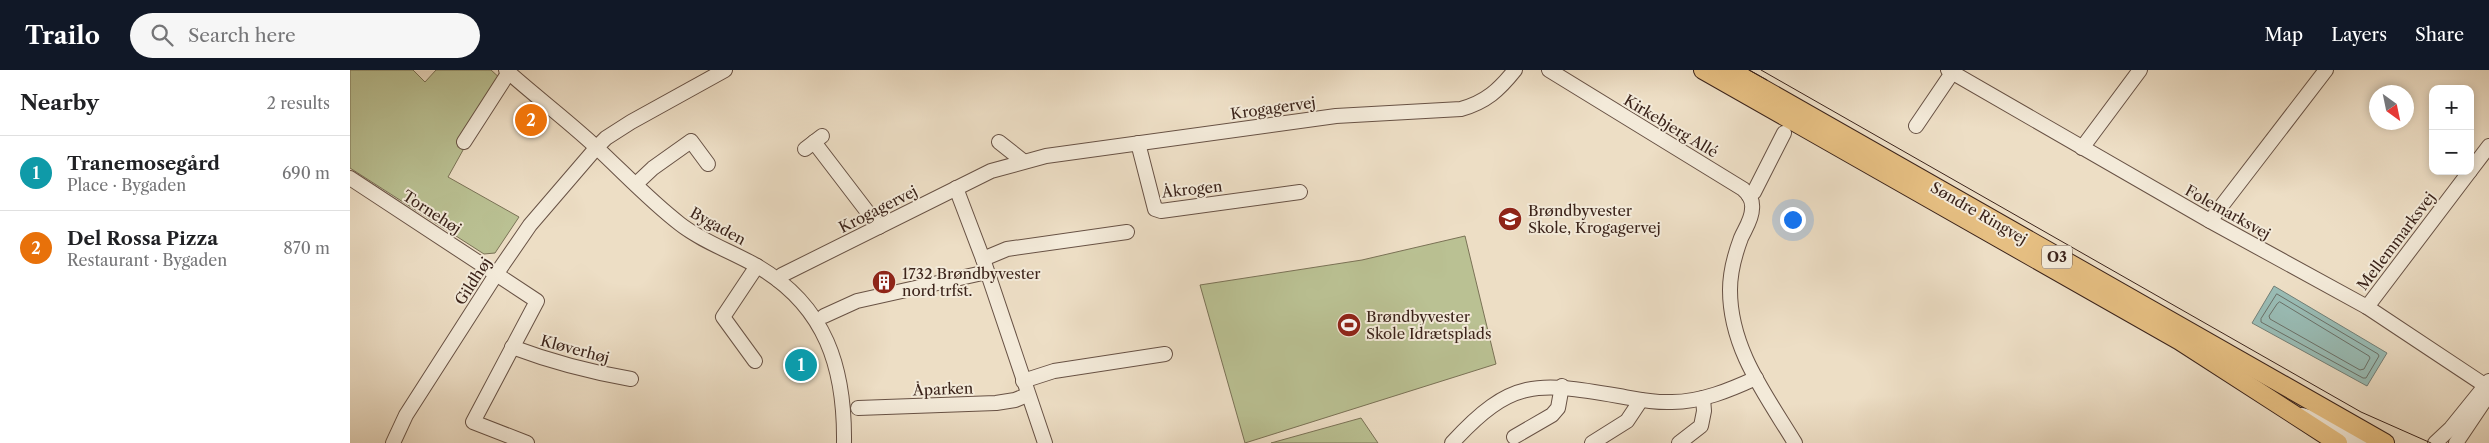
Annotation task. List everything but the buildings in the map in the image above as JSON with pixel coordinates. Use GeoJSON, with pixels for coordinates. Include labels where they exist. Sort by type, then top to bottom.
{"type":"FeatureCollection","features":[{"type":"Feature","properties":{"kind":"main road","name":"Søndre Ringvej"},"geometry":{"type":"LineString","coordinates":[[1703,70],[2180,341],[2338,443]]}},
{"type":"Feature","properties":{"kind":"main road","name":"Søndre Ringvej"},"geometry":{"type":"LineString","coordinates":[[1730,70],[2385,443]]}},
{"type":"Feature","properties":{"kind":"street"},"geometry":{"type":"LineString","coordinates":[[597,148],[606,138],[631,122],[725,70]]}},
{"type":"Feature","properties":{"kind":"street","name":"Krogagervej"},"geometry":{"type":"LineString","coordinates":[[778,280],[782,275],[991,171],[1023,161],[1138,143],[1355,114],[1461,109],[1488,98],[1501,88],[1515,70]]}},
{"type":"Feature","properties":{"kind":"street","name":"Kirkebjerg Allé"},"geometry":{"type":"LineString","coordinates":[[1549,70],[1743,189],[1750,196]]}},
{"type":"Feature","properties":{"kind":"street"},"geometry":{"type":"LineString","coordinates":[[2082,148],[2140,70]]}},
{"type":"Feature","properties":{"kind":"street"},"geometry":{"type":"LineString","coordinates":[[2210,221],[2326,70]]}},
{"type":"Feature","properties":{"kind":"street","name":"Bygaden"},"geometry":{"type":"LineString","coordinates":[[464,142],[507,71],[597,148],[680,224],[703,239],[757,266],[778,280],[816,321],[824,335],[840,380],[844,407],[844,443]]}},
{"type":"Feature","properties":{"kind":"street"},"geometry":{"type":"LineString","coordinates":[[1916,126],[1952,71]]}},
{"type":"Feature","properties":{"kind":"street","name":"Folemarksvej"},"geometry":{"type":"LineString","coordinates":[[1952,71],[2210,221],[2367,307],[2488,387]]}},
{"type":"Feature","properties":{"kind":"street"},"geometry":{"type":"LineString","coordinates":[[1784,133],[1754,192],[1750,196],[1752,214],[1734,265],[1731,303],[1739,345],[1756,378],[1795,443]]}},
{"type":"Feature","properties":{"kind":"street"},"geometry":{"type":"LineString","coordinates":[[636,184],[691,141],[708,164]]}},
{"type":"Feature","properties":{"kind":"street"},"geometry":{"type":"LineString","coordinates":[[814,142],[879,227]]}},
{"type":"Feature","properties":{"kind":"street"},"geometry":{"type":"LineString","coordinates":[[999,142],[1023,161]]}},
{"type":"Feature","properties":{"kind":"street","name":"Åkrogen"},"geometry":{"type":"LineString","coordinates":[[1138,143],[1155,209],[1161,211],[1300,192]]}},
{"type":"Feature","properties":{"kind":"street","name":"Mellemmarksvej"},"geometry":{"type":"LineString","coordinates":[[2474,166],[2489,146]]}},
{"type":"Feature","properties":{"kind":"street","name":"Gildhøj"},"geometry":{"type":"LineString","coordinates":[[393,443],[406,415],[530,225],[597,148]]}},
{"type":"Feature","properties":{"kind":"street","name":"Mellemmarksvej"},"geometry":{"type":"LineString","coordinates":[[2367,307],[2467,175]]}},
{"type":"Feature","properties":{"kind":"street","name":"Tornehøj"},"geometry":{"type":"LineString","coordinates":[[350,178],[497,273]]}},
{"type":"Feature","properties":{"kind":"street"},"geometry":{"type":"LineString","coordinates":[[956,188],[983,258],[1027,395],[1045,443]]}},
{"type":"Feature","properties":{"kind":"street"},"geometry":{"type":"LineString","coordinates":[[983,258],[1007,249],[1127,232]]}},
{"type":"Feature","properties":{"kind":"street"},"geometry":{"type":"LineString","coordinates":[[755,361],[723,316],[757,266]]}},
{"type":"Feature","properties":{"kind":"street"},"geometry":{"type":"LineString","coordinates":[[824,316],[857,301],[987,272]]}},
{"type":"Feature","properties":{"kind":"street","name":"Kløverhøj"},"geometry":{"type":"LineString","coordinates":[[497,273],[537,300],[473,422],[528,443]]}},
{"type":"Feature","properties":{"kind":"street","name":"Kløverhøj"},"geometry":{"type":"LineString","coordinates":[[512,347],[550,362],[582,371],[631,379]]}},
{"type":"Feature","properties":{"kind":"street"},"geometry":{"type":"LineString","coordinates":[[1023,381],[1054,371],[1165,354]]}},
{"type":"Feature","properties":{"kind":"street"},"geometry":{"type":"LineString","coordinates":[[1452,443],[1480,414],[1498,400],[1537,386],[1562,386],[1641,400],[1671,402],[1703,398],[1756,378]]}},
{"type":"Feature","properties":{"kind":"street"},"geometry":{"type":"LineString","coordinates":[[1514,436],[1552,415],[1558,408],[1562,386]]}},
{"type":"Feature","properties":{"kind":"street"},"geometry":{"type":"LineString","coordinates":[[2435,443],[2488,387]]}},
{"type":"Feature","properties":{"kind":"street"},"geometry":{"type":"LineString","coordinates":[[2456,443],[2488,387]]}},
{"type":"Feature","properties":{"kind":"street","name":"Åparken"},"geometry":{"type":"LineString","coordinates":[[858,408],[996,403],[1015,400],[1027,395]]}},
{"type":"Feature","properties":{"kind":"street"},"geometry":{"type":"LineString","coordinates":[[1679,443],[1700,426],[1703,398]]}},
{"type":"Feature","properties":{"kind":"street"},"geometry":{"type":"LineString","coordinates":[[1592,443],[1627,421],[1641,400]]}},
{"type":"Feature","properties":{"kind":"street"},"geometry":{"type":"LineString","coordinates":[[2294,413],[2322,421],[2360,443]]}},
{"type":"Feature","properties":{"kind":"green space"},"geometry":{"type":"Polygon","coordinates":[[[350,70],[413,70],[425,82],[436,70],[491,70],[502,80],[448,177],[519,217],[495,253],[484,254],[350,168],[350,70]]]}},
{"type":"Feature","properties":{"kind":"green space","name":"Brøndbyvester Skole Idrætsplads"},"geometry":{"type":"Polygon","coordinates":[[[1465,236],[1496,364],[1245,443],[1200,285],[1362,260],[1465,236]]]}},
{"type":"Feature","properties":{"kind":"green space"},"geometry":{"type":"Polygon","coordinates":[[[1361,418],[1378,443],[1271,443],[1361,418]]]}},
{"type":"Feature","properties":{"kind":"water"},"geometry":{"type":"Polygon","coordinates":[[[2274,286],[2387,353],[2367,386],[2252,323],[2274,286]]]}},
{"type":"Feature","properties":{"kind":"tram line"},"geometry":{"type":"LineString","coordinates":[[1749,70],[1767,80]]}},
{"type":"Feature","properties":{"kind":"tram line"},"geometry":{"type":"LineString","coordinates":[[1761,70],[2361,412],[2431,443]]}},
{"type":"Feature","properties":{"kind":"place","name":"Del Rossa Pizza"},"geometry":{"type":"Point","coordinates":[531,120]}},
{"type":"Feature","properties":{"kind":"place","name":"Brøndbyvester Skole, Krogagervej"},"geometry":{"type":"Point","coordinates":[1510,219]}},
{"type":"Feature","properties":{"kind":"place","name":"1732 Brøndbyvester nord trfst."},"geometry":{"type":"Point","coordinates":[884,282]}},
{"type":"Feature","properties":{"kind":"place","name":"Brøndbyvester Skole Idrætsplads"},"geometry":{"type":"Point","coordinates":[1349,325]}},
{"type":"Feature","properties":{"kind":"place","name":"Tranemosegård"},"geometry":{"type":"Point","coordinates":[801,365]}}]}
